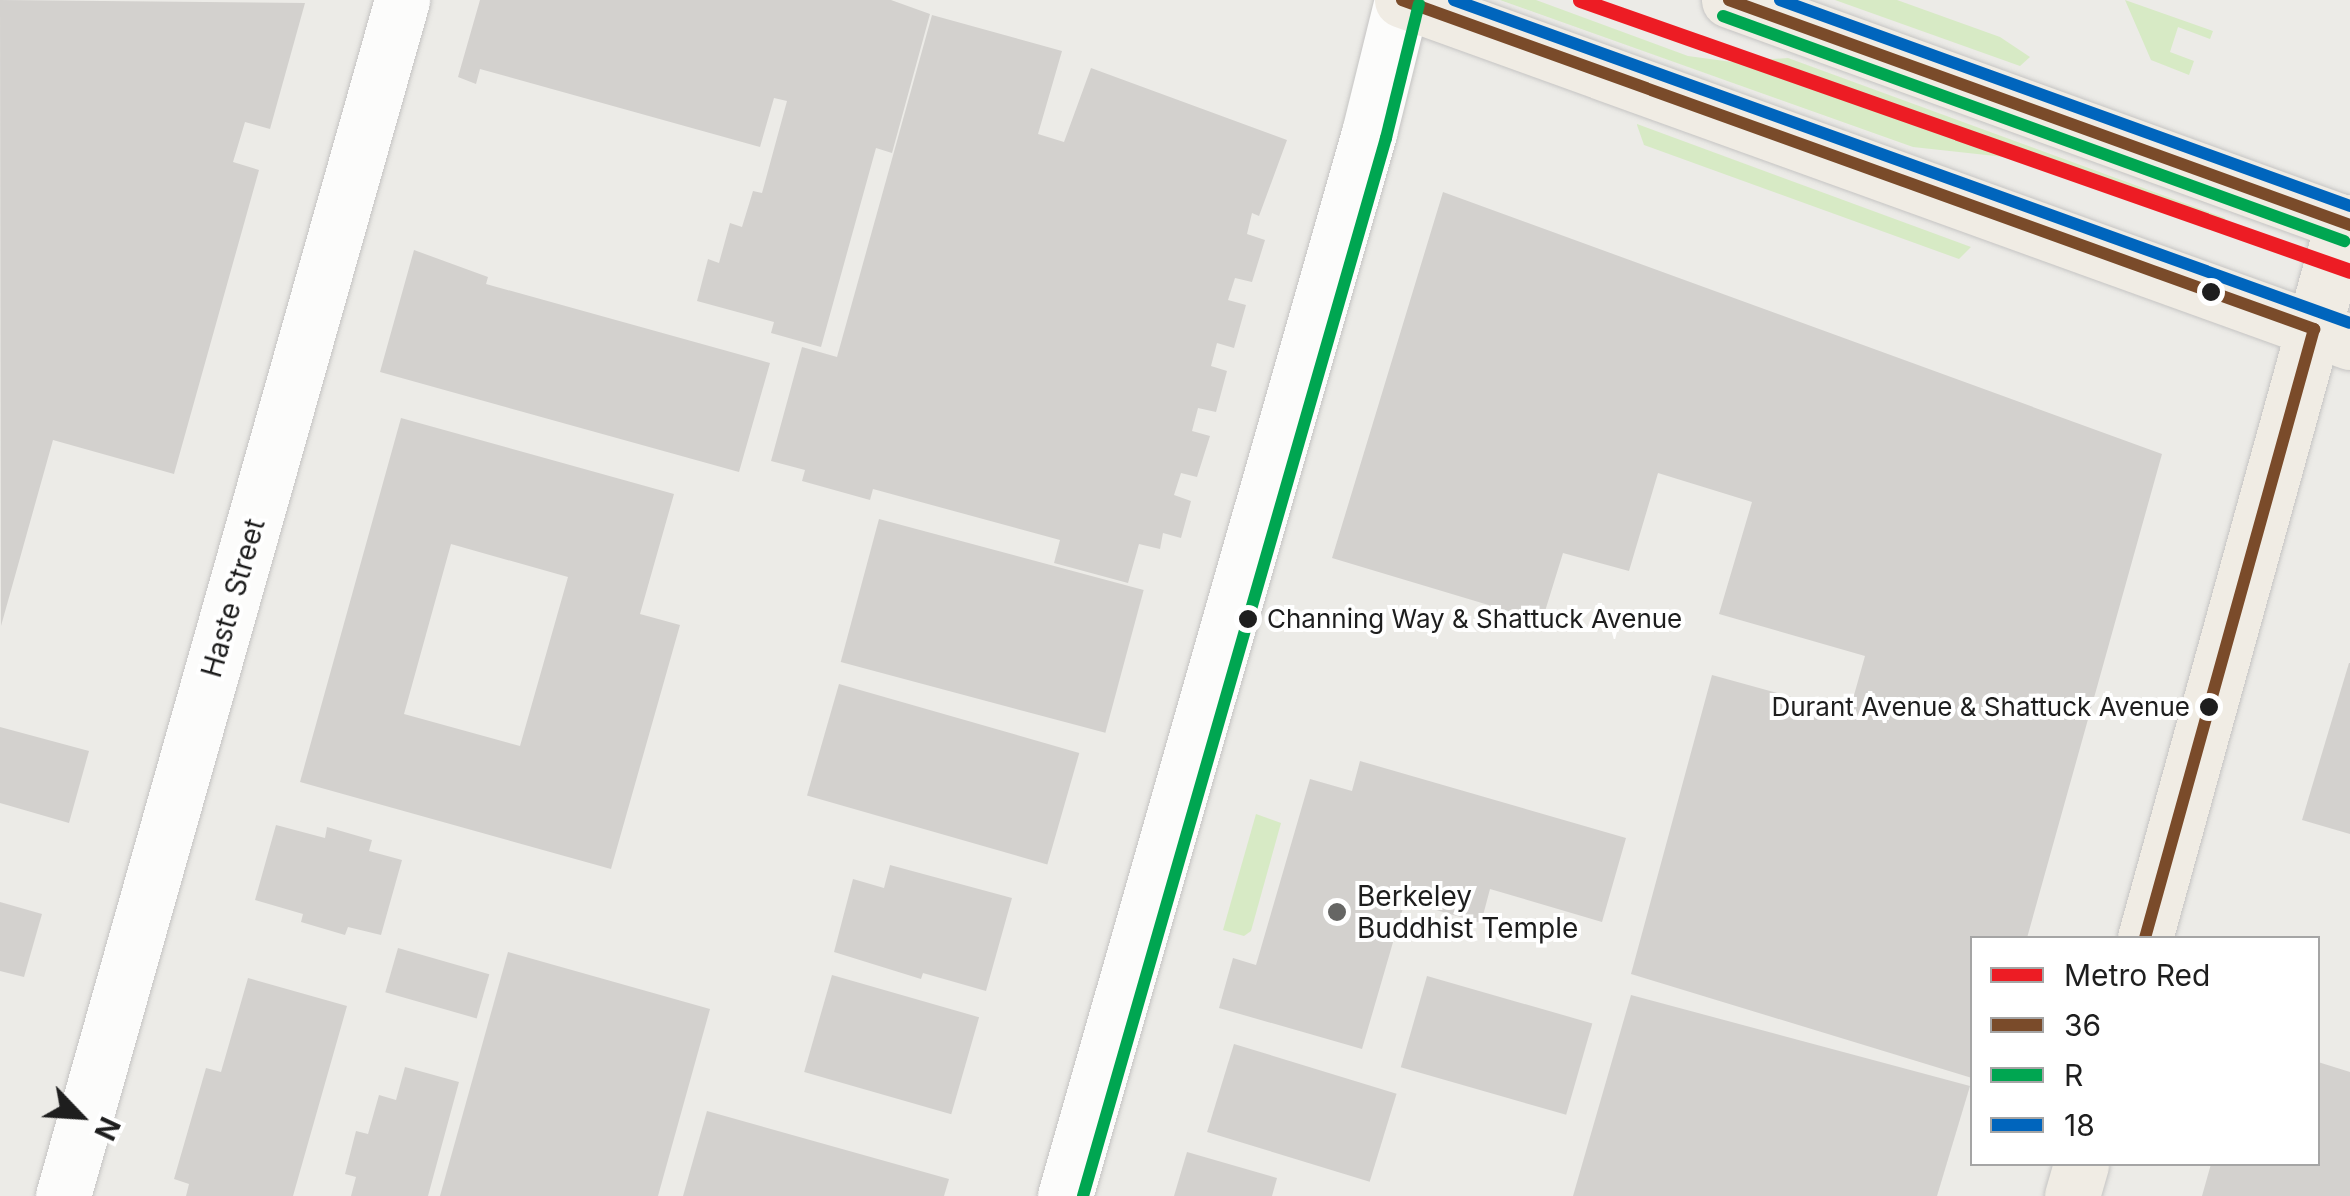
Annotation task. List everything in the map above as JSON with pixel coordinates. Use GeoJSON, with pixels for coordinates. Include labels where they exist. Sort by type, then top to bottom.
{"type":"FeatureCollection","features":[{"type":"Feature","properties":{"kind":"main road"},"geometry":{"type":"LineString","coordinates":[[1402,0],[2332,336]]}},
{"type":"Feature","properties":{"kind":"main road"},"geometry":{"type":"LineString","coordinates":[[1729,0],[2348,215],[2332,336],[2146,936]]}},
{"type":"Feature","properties":{"kind":"main road"},"geometry":{"type":"LineString","coordinates":[[2072,1196],[2080,1166]]}},
{"type":"Feature","properties":{"kind":"street","name":"Haste Street"},"geometry":{"type":"LineString","coordinates":[[64,1196],[402,0]]}},
{"type":"Feature","properties":{"kind":"street"},"geometry":{"type":"LineString","coordinates":[[1065,1196],[1368,133],[1402,0]]}},
{"type":"Feature","properties":{"kind":"green space"},"geometry":{"type":"Polygon","coordinates":[[[1500,0],[1536,0],[1688,56],[1732,62],[1788,58],[2225,218],[2221,229],[2032,160],[1913,147],[1500,0]]]}},
{"type":"Feature","properties":{"kind":"green space"},"geometry":{"type":"Polygon","coordinates":[[[1835,0],[1897,0],[2000,37],[2030,57],[2020,66],[1835,0]]]}},
{"type":"Feature","properties":{"kind":"green space"},"geometry":{"type":"Polygon","coordinates":[[[2125,0],[2213,31],[2210,39],[2178,27],[2170,52],[2194,61],[2189,75],[2151,60],[2125,0]]]}},
{"type":"Feature","properties":{"kind":"green space"},"geometry":{"type":"Polygon","coordinates":[[[1637,124],[1971,247],[1959,259],[1644,145],[1637,124]]]}},
{"type":"Feature","properties":{"kind":"green space"},"geometry":{"type":"Polygon","coordinates":[[[1256,814],[1281,823],[1251,931],[1244,936],[1223,930],[1256,814]]]}},
{"type":"Feature","properties":{"kind":"building"},"geometry":{"type":"Polygon","coordinates":[[[0,0],[305,3],[270,129],[245,122],[233,162],[259,170],[174,474],[53,440],[1,626],[0,0]]]}},
{"type":"Feature","properties":{"kind":"building"},"geometry":{"type":"Polygon","coordinates":[[[480,0],[891,0],[930,14],[892,153],[876,148],[821,347],[771,333],[774,322],[697,301],[708,259],[719,263],[730,223],[742,227],[753,191],[762,193],[787,101],[774,98],[760,147],[480,69],[476,84],[458,77],[480,0]]]}},
{"type":"Feature","properties":{"kind":"building"},"geometry":{"type":"Polygon","coordinates":[[[932,15],[1062,51],[1038,134],[1064,142],[1091,68],[1287,140],[1259,216],[1252,213],[1247,234],[1265,240],[1252,282],[1235,278],[1228,300],[1246,305],[1234,348],[1217,343],[1211,366],[1227,371],[1216,412],[1198,408],[1192,431],[1210,436],[1197,477],[1181,473],[1174,495],[1191,501],[1181,538],[1163,533],[1160,549],[1139,544],[1128,583],[1054,563],[1060,540],[873,489],[870,500],[802,481],[805,470],[771,461],[802,347],[837,357],[932,15]]]}},
{"type":"Feature","properties":{"kind":"building"},"geometry":{"type":"Polygon","coordinates":[[[1443,192],[2162,454],[2028,936],[1970,936],[1970,1077],[1631,974],[1712,675],[1849,713],[1865,656],[1719,614],[1752,502],[1658,473],[1629,571],[1563,553],[1542,621],[1332,558],[1443,192]]]}},
{"type":"Feature","properties":{"kind":"building"},"geometry":{"type":"Polygon","coordinates":[[[414,250],[488,277],[486,284],[770,363],[739,472],[380,372],[414,250]]]}},
{"type":"Feature","properties":{"kind":"building"},"geometry":{"type":"Polygon","coordinates":[[[401,418],[674,494],[640,614],[680,625],[611,869],[300,782],[401,418]],[[451,544],[404,714],[520,746],[568,577],[451,544]]]}},
{"type":"Feature","properties":{"kind":"building"},"geometry":{"type":"Polygon","coordinates":[[[879,519],[1144,590],[1105,733],[841,662],[879,519]]]}},
{"type":"Feature","properties":{"kind":"building"},"geometry":{"type":"Polygon","coordinates":[[[2350,663],[2350,834],[2302,820],[2350,663]]]}},
{"type":"Feature","properties":{"kind":"building"},"geometry":{"type":"Polygon","coordinates":[[[839,684],[1079,753],[1047,864],[807,796],[839,684]]]}},
{"type":"Feature","properties":{"kind":"building"},"geometry":{"type":"Polygon","coordinates":[[[0,727],[89,751],[69,823],[0,803],[0,727]]]}},
{"type":"Feature","properties":{"kind":"building","name":"Berkeley Buddhist Temple"},"geometry":{"type":"Polygon","coordinates":[[[1360,761],[1626,838],[1602,922],[1490,889],[1481,923],[1405,901],[1362,1049],[1219,1008],[1233,958],[1256,965],[1310,779],[1352,791],[1360,761]]]}},
{"type":"Feature","properties":{"kind":"building"},"geometry":{"type":"Polygon","coordinates":[[[276,825],[325,838],[327,827],[372,840],[369,851],[402,860],[381,935],[348,927],[345,935],[301,922],[303,914],[255,900],[276,825]]]}},
{"type":"Feature","properties":{"kind":"building"},"geometry":{"type":"Polygon","coordinates":[[[890,865],[1012,898],[986,991],[923,973],[921,979],[834,952],[853,879],[884,888],[890,865]]]}},
{"type":"Feature","properties":{"kind":"building"},"geometry":{"type":"Polygon","coordinates":[[[0,902],[42,914],[24,977],[0,971],[0,902]]]}},
{"type":"Feature","properties":{"kind":"building"},"geometry":{"type":"Polygon","coordinates":[[[398,948],[489,974],[477,1018],[385,992],[398,948]]]}},
{"type":"Feature","properties":{"kind":"building"},"geometry":{"type":"Polygon","coordinates":[[[508,952],[710,1009],[658,1196],[440,1196],[508,952]]]}},
{"type":"Feature","properties":{"kind":"building"},"geometry":{"type":"Polygon","coordinates":[[[832,975],[979,1017],[951,1114],[804,1072],[832,975]]]}},
{"type":"Feature","properties":{"kind":"building"},"geometry":{"type":"Polygon","coordinates":[[[1427,976],[1592,1023],[1566,1115],[1401,1067],[1427,976]]]}},
{"type":"Feature","properties":{"kind":"building"},"geometry":{"type":"Polygon","coordinates":[[[248,978],[347,1006],[293,1196],[186,1196],[189,1184],[174,1179],[206,1068],[221,1072],[248,978]]]}},
{"type":"Feature","properties":{"kind":"building"},"geometry":{"type":"Polygon","coordinates":[[[1631,995],[1970,1086],[1937,1196],[1573,1196],[1631,995]]]}},
{"type":"Feature","properties":{"kind":"building"},"geometry":{"type":"Polygon","coordinates":[[[1234,1044],[1397,1094],[1370,1182],[1207,1132],[1234,1044]]]}},
{"type":"Feature","properties":{"kind":"building"},"geometry":{"type":"Polygon","coordinates":[[[2320,1063],[2350,1072],[2350,1196],[2202,1196],[2210,1166],[2320,1166],[2320,1063]]]}},
{"type":"Feature","properties":{"kind":"building"},"geometry":{"type":"Polygon","coordinates":[[[405,1067],[459,1082],[428,1196],[351,1196],[356,1177],[345,1174],[356,1131],[368,1134],[379,1095],[396,1100],[405,1067]]]}},
{"type":"Feature","properties":{"kind":"building"},"geometry":{"type":"Polygon","coordinates":[[[707,1111],[949,1179],[944,1196],[683,1196],[707,1111]]]}},
{"type":"Feature","properties":{"kind":"building"},"geometry":{"type":"Polygon","coordinates":[[[1187,1152],[1277,1178],[1272,1196],[1174,1196],[1187,1152]]]}},
{"type":"Feature","properties":{"kind":"metro line","name":"Red"},"geometry":{"type":"LineString","coordinates":[[1580,0],[2350,271]]}},
{"type":"Feature","properties":{"kind":"transit line","name":"36"},"geometry":{"type":"LineString","coordinates":[[1402,0],[2314,329],[2146,936]]}},
{"type":"Feature","properties":{"kind":"transit line","name":"18"},"geometry":{"type":"LineString","coordinates":[[1454,0],[2350,323]]}},
{"type":"Feature","properties":{"kind":"transit line","name":"36"},"geometry":{"type":"LineString","coordinates":[[1729,0],[2350,225]]}},
{"type":"Feature","properties":{"kind":"transit line","name":"18"},"geometry":{"type":"LineString","coordinates":[[1780,0],[2350,206]]}},
{"type":"Feature","properties":{"kind":"transit line","name":"R"},"geometry":{"type":"LineString","coordinates":[[1083,1196],[1386,138],[1419,4]]}},
{"type":"Feature","properties":{"kind":"transit line","name":"R"},"geometry":{"type":"LineString","coordinates":[[1723,16],[2344,241]]}},
{"type":"Feature","properties":{"kind":"place","name":"Channing Way & Shattuck Avenue"},"geometry":{"type":"Point","coordinates":[1248,619]}},
{"type":"Feature","properties":{"kind":"place","name":"Durant Avenue & Shattuck Avenue"},"geometry":{"type":"Point","coordinates":[2209,707]}},
{"type":"Feature","properties":{"kind":"place","name":"Berkeley Buddhist Temple"},"geometry":{"type":"Point","coordinates":[1337,912]}}]}
